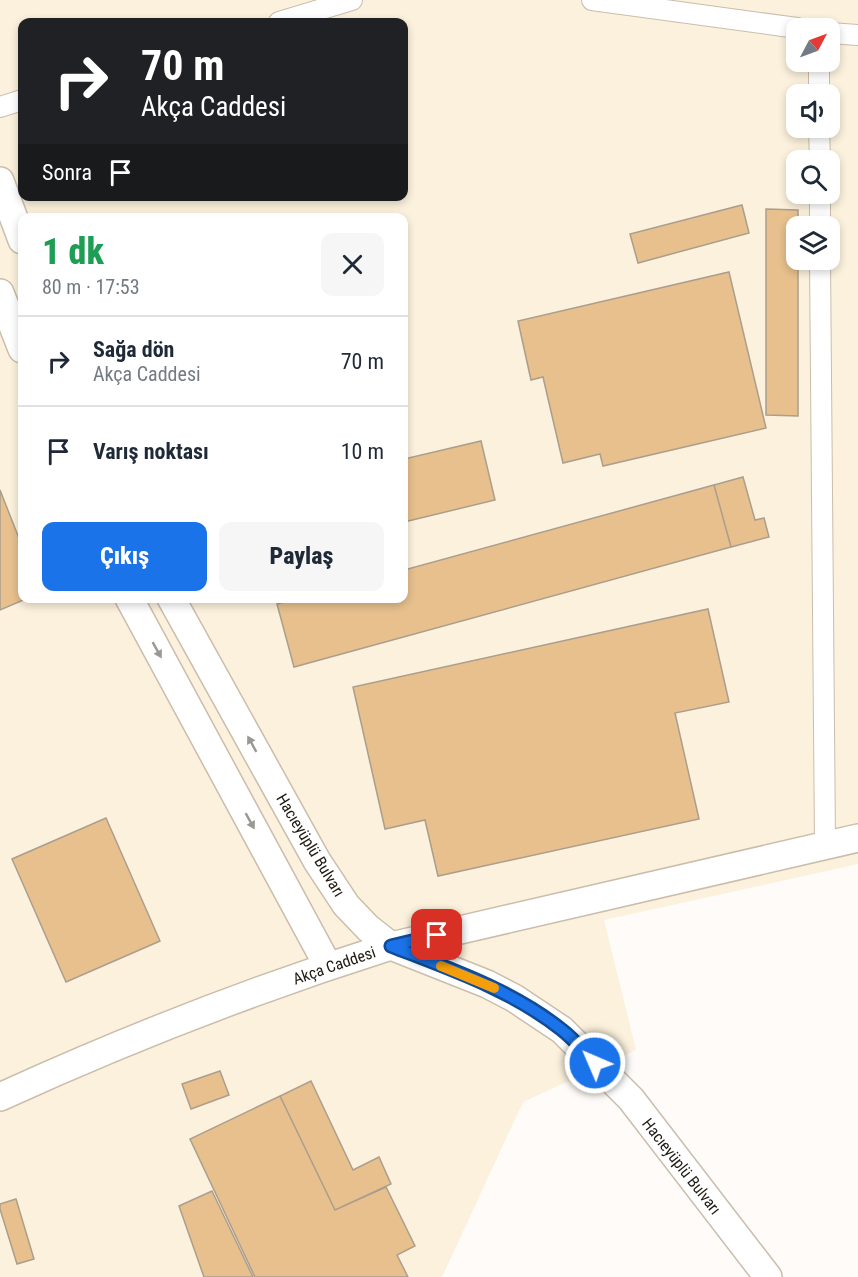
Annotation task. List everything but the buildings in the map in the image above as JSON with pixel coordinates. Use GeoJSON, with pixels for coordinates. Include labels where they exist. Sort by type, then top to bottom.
{"type":"FeatureCollection","features":[{"type":"Feature","properties":{"kind":"street"},"geometry":{"type":"LineString","coordinates":[[292,18],[352,0]]}},
{"type":"Feature","properties":{"kind":"street"},"geometry":{"type":"LineString","coordinates":[[592,0],[786,26]]}},
{"type":"Feature","properties":{"kind":"street"},"geometry":{"type":"LineString","coordinates":[[840,34],[858,35]]}},
{"type":"Feature","properties":{"kind":"street"},"geometry":{"type":"LineString","coordinates":[[0,107],[18,101]]}},
{"type":"Feature","properties":{"kind":"street"},"geometry":{"type":"LineString","coordinates":[[0,182],[18,229]]}},
{"type":"Feature","properties":{"kind":"street"},"geometry":{"type":"LineString","coordinates":[[820,270],[825,844]]}},
{"type":"Feature","properties":{"kind":"street"},"geometry":{"type":"LineString","coordinates":[[0,293],[18,338]]}},
{"type":"Feature","properties":{"kind":"street"},"geometry":{"type":"LineString","coordinates":[[135,603],[328,966]]}},
{"type":"Feature","properties":{"kind":"street","name":"Hacıeyüplü Bulvarı"},"geometry":{"type":"LineString","coordinates":[[174,603],[317,861],[346,905],[368,928],[391,946],[487,984],[514,998],[562,1030],[631,1099],[768,1277]]}},
{"type":"Feature","properties":{"kind":"street","name":"Akça Caddesi"},"geometry":{"type":"LineString","coordinates":[[0,1096],[212,1008],[391,946],[858,838]]}},
{"type":"Feature","properties":{"kind":"shaded area"},"geometry":{"type":"Polygon","coordinates":[[[0,0],[858,0],[858,864],[604,920],[636,1050],[523,1102],[442,1277],[0,1277],[0,0]]]}},
{"type":"Feature","properties":{"kind":"slow traffic"},"geometry":{"type":"LineString","coordinates":[[441,966],[494,988]]}},
{"type":"Feature","properties":{"kind":"route"},"geometry":{"type":"LineString","coordinates":[[437,935],[391,946],[487,984],[514,998],[562,1030],[595,1063]]}}]}
